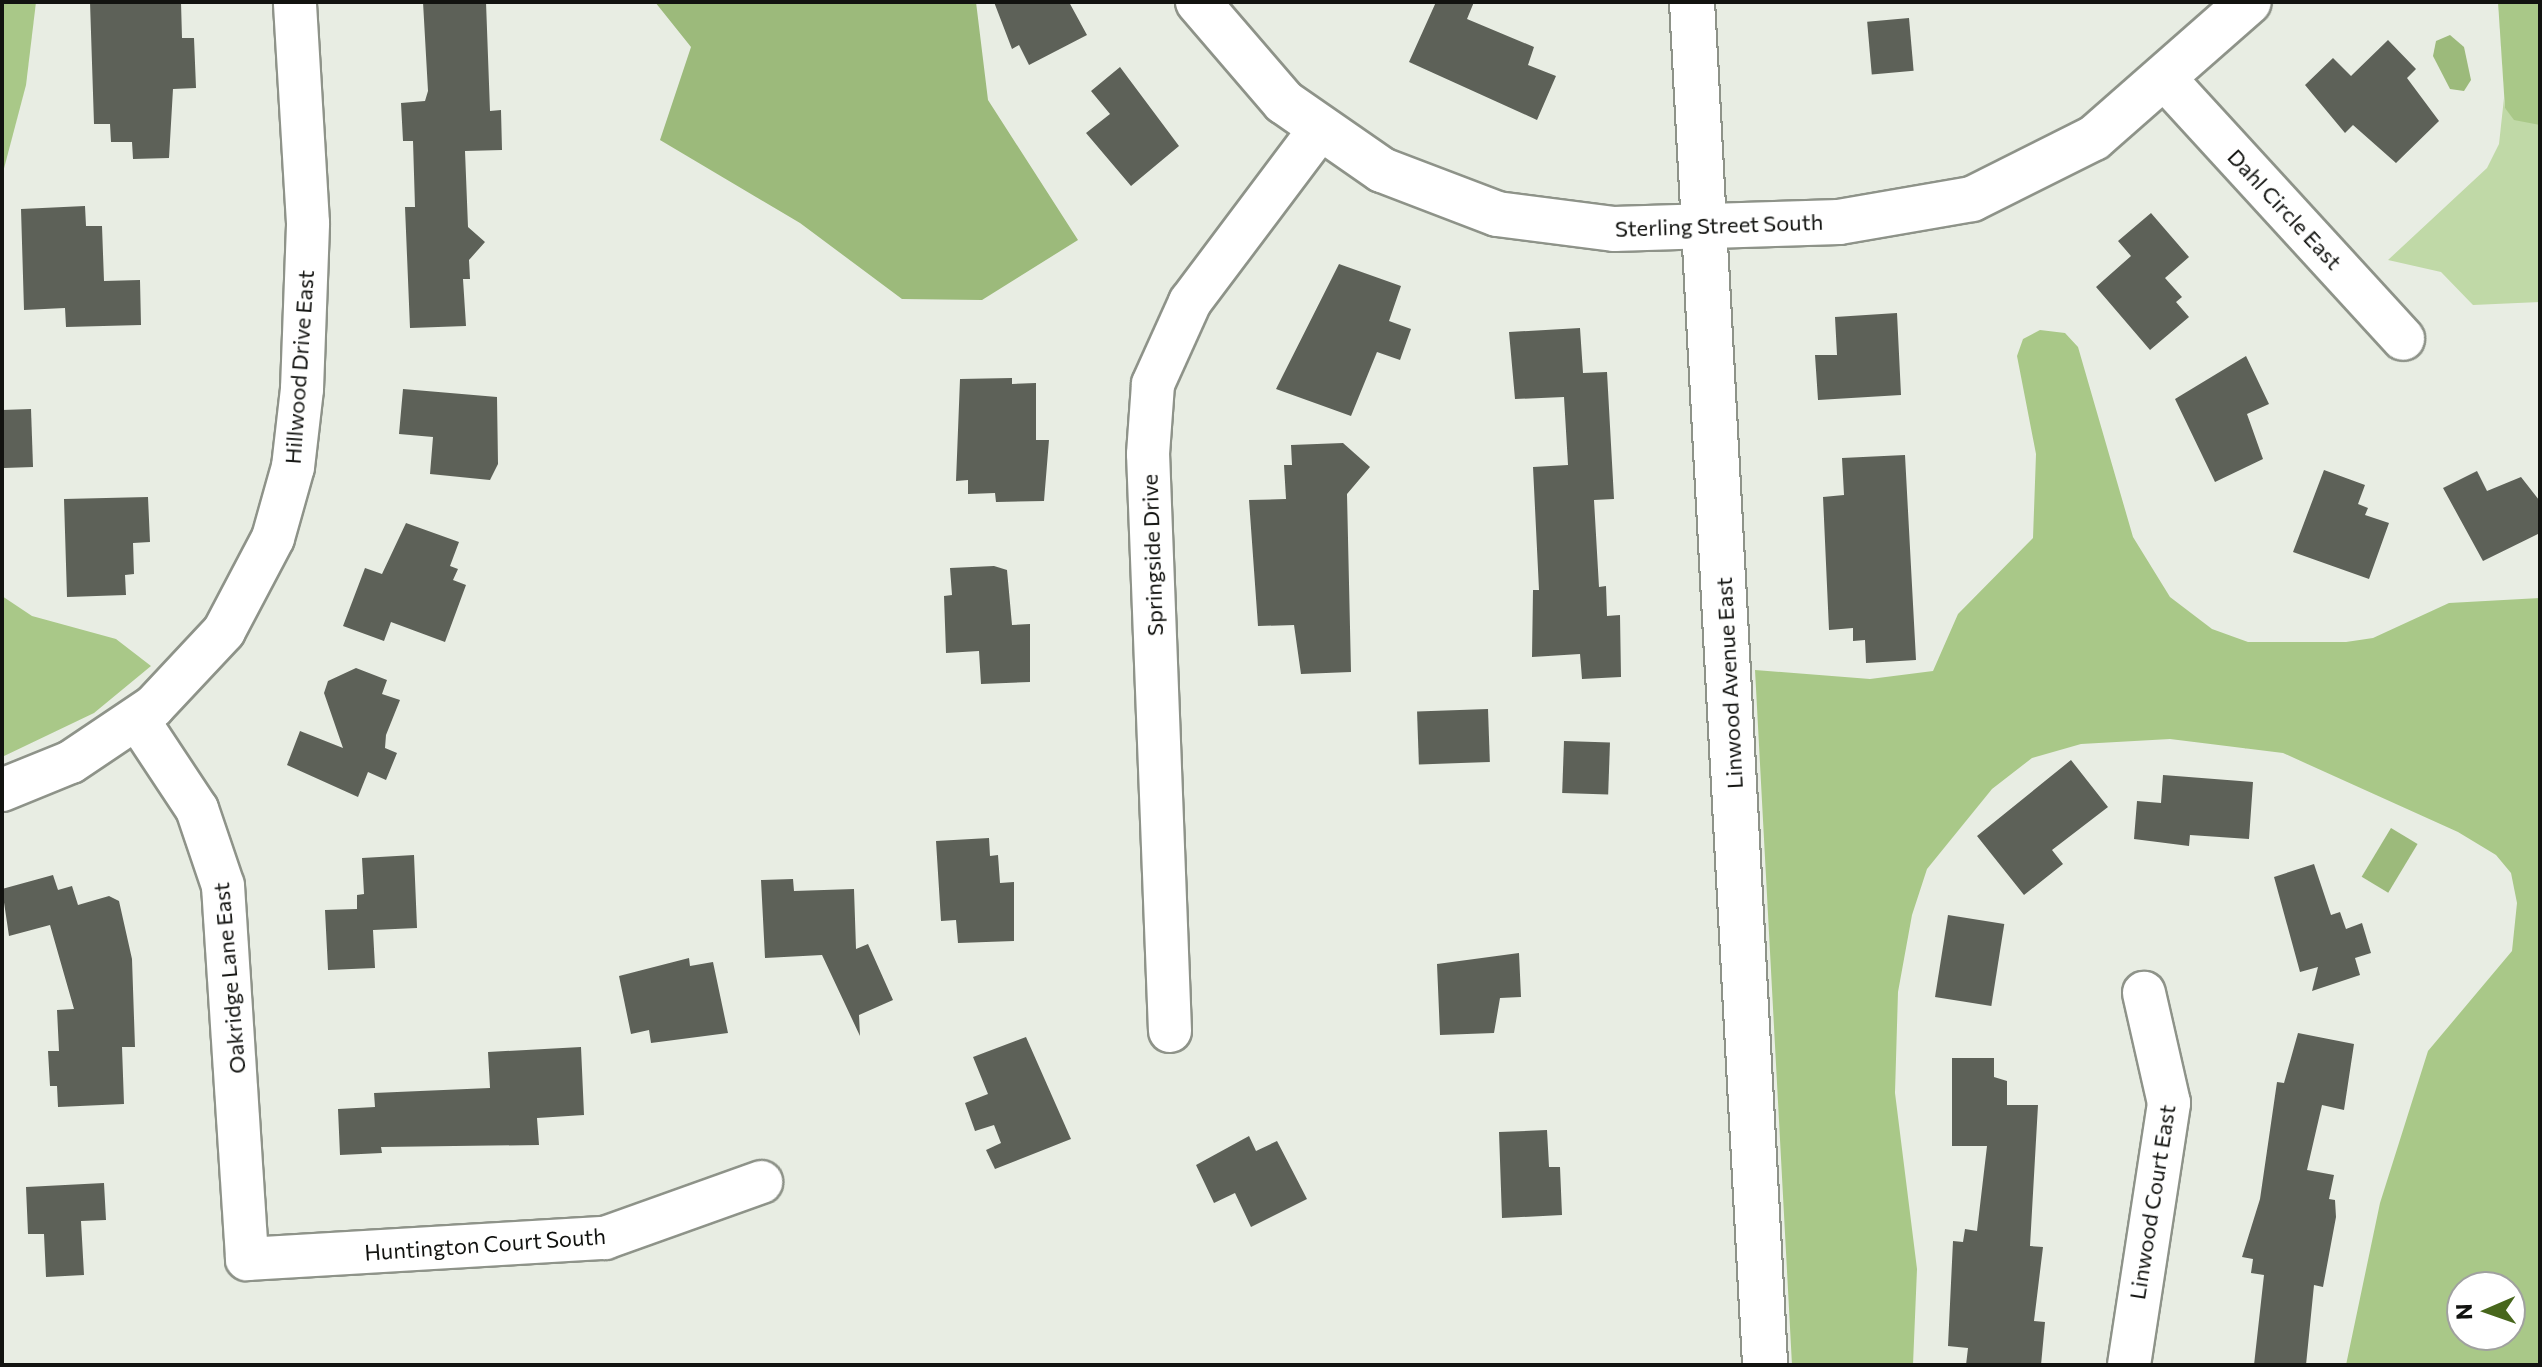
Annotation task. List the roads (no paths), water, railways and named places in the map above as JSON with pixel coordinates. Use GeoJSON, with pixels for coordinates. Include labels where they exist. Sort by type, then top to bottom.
{"type":"FeatureCollection","features":[{"type":"Feature","properties":{"kind":"street","name":"Hillwood Drive East"},"geometry":{"type":"LineString","coordinates":[[2,790],[71,762],[138,720],[202,659],[242,602],[273,538],[293,467],[308,223],[295,2]]}},
{"type":"Feature","properties":{"kind":"street","name":"Sterling Street South"},"geometry":{"type":"LineString","coordinates":[[1198,2],[1252,70],[1319,130],[1416,186],[1507,217],[1598,228],[1704,228],[1872,219],[1972,199],[2069,154],[2166,80],[2249,2]]}},
{"type":"Feature","properties":{"kind":"street","name":"Linwood Avenue East"},"geometry":{"type":"LineString","coordinates":[[1692,2],[1765,1365]]}},
{"type":"Feature","properties":{"kind":"street","name":"Dahl Circle East"},"geometry":{"type":"LineString","coordinates":[[2166,80],[2403,339]]}},
{"type":"Feature","properties":{"kind":"street","name":"Springside Drive"},"geometry":{"type":"LineString","coordinates":[[1170,1031],[1148,454],[1153,384],[1195,294],[1319,130]]}},
{"type":"Feature","properties":{"kind":"street","name":"Oakridge Lane East"},"geometry":{"type":"LineString","coordinates":[[138,720],[197,809],[223,886],[247,1259]]}},
{"type":"Feature","properties":{"kind":"street","name":"Linwood Court East"},"geometry":{"type":"LineString","coordinates":[[2129,1365],[2169,1103],[2144,993]]}},
{"type":"Feature","properties":{"kind":"street","name":"Huntington Court South"},"geometry":{"type":"LineString","coordinates":[[247,1259],[605,1238],[761,1182]]}}]}
